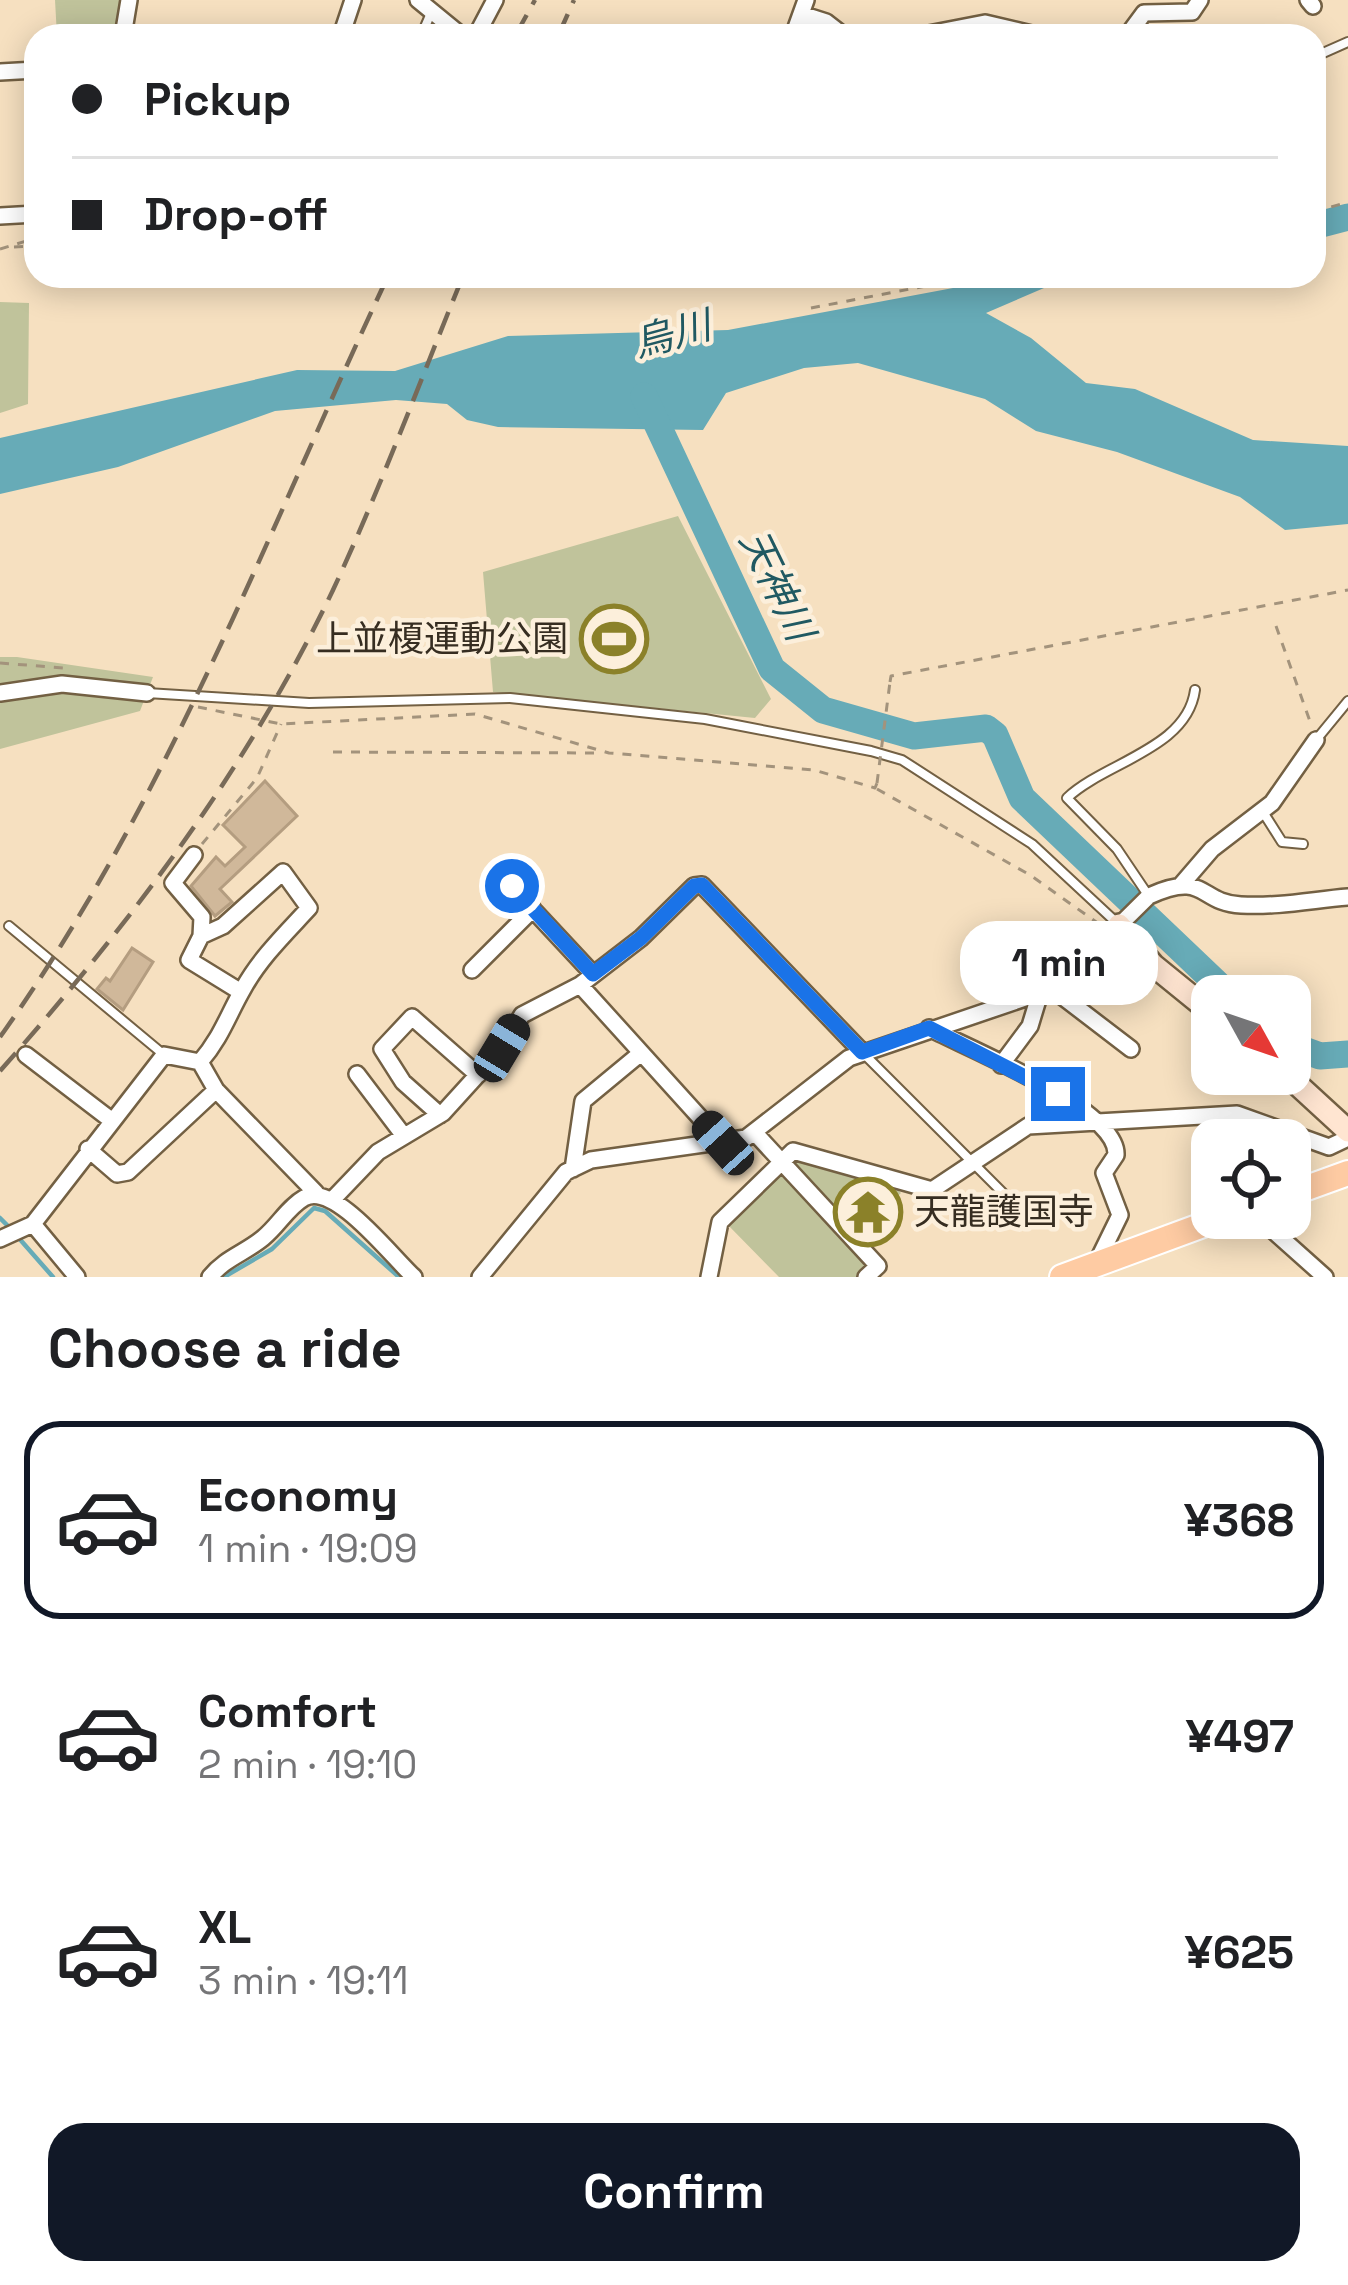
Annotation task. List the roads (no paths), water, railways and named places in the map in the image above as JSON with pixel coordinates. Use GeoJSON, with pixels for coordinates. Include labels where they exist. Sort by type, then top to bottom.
{"type":"FeatureCollection","features":[{"type":"Feature","properties":{"kind":"main road"},"geometry":{"type":"LineString","coordinates":[[1311,1186],[1348,1173]]}},
{"type":"Feature","properties":{"kind":"main road"},"geometry":{"type":"LineString","coordinates":[[1061,1277],[1191,1229]]}},
{"type":"Feature","properties":{"kind":"street"},"geometry":{"type":"LineString","coordinates":[[418,0],[448,24]]}},
{"type":"Feature","properties":{"kind":"street"},"geometry":{"type":"LineString","coordinates":[[1136,24],[1144,13],[1192,12],[1200,0]]}},
{"type":"Feature","properties":{"kind":"street"},"geometry":{"type":"LineString","coordinates":[[0,693],[28,685],[62,684],[147,693]]}},
{"type":"Feature","properties":{"kind":"street"},"geometry":{"type":"LineString","coordinates":[[1181,885],[1211,849],[1263,812],[1316,740]]}},
{"type":"Feature","properties":{"kind":"street"},"geometry":{"type":"LineString","coordinates":[[194,855],[173,883],[202,917],[201,936],[189,960],[241,992]]}},
{"type":"Feature","properties":{"kind":"street"},"geometry":{"type":"LineString","coordinates":[[200,1062],[223,1036],[241,992],[309,908],[283,872],[224,926],[201,936]]}},
{"type":"Feature","properties":{"kind":"street"},"geometry":{"type":"LineString","coordinates":[[334,1198],[378,1152],[440,1115],[478,1075],[522,1015],[586,980],[641,938],[694,886],[702,885],[862,1052]]}},
{"type":"Feature","properties":{"kind":"street"},"geometry":{"type":"LineString","coordinates":[[480,1277],[573,1169],[591,1160],[723,1143],[754,1132],[824,1073],[862,1052],[1045,990],[1146,899],[1181,885],[1198,886],[1240,905],[1301,905],[1348,897]]}},
{"type":"Feature","properties":{"kind":"street"},"geometry":{"type":"LineString","coordinates":[[512,886],[641,1053],[723,1143]]}},
{"type":"Feature","properties":{"kind":"street"},"geometry":{"type":"LineString","coordinates":[[472,970],[533,909]]}},
{"type":"Feature","properties":{"kind":"street"},"geometry":{"type":"LineString","coordinates":[[1117,924],[1153,964],[1191,996]]}},
{"type":"Feature","properties":{"kind":"street"},"geometry":{"type":"LineString","coordinates":[[1045,990],[1132,1049]]}},
{"type":"Feature","properties":{"kind":"street"},"geometry":{"type":"LineString","coordinates":[[1001,1065],[1030,1026],[1045,990]]}},
{"type":"Feature","properties":{"kind":"street"},"geometry":{"type":"LineString","coordinates":[[440,1115],[403,1082],[382,1049],[412,1017],[478,1075]]}},
{"type":"Feature","properties":{"kind":"street"},"geometry":{"type":"LineString","coordinates":[[929,1028],[1097,1120],[1117,1146],[1103,1173],[1120,1215],[1097,1262]]}},
{"type":"Feature","properties":{"kind":"street"},"geometry":{"type":"LineString","coordinates":[[573,1169],[583,1101],[641,1053]]}},
{"type":"Feature","properties":{"kind":"street"},"geometry":{"type":"LineString","coordinates":[[26,1055],[111,1120]]}},
{"type":"Feature","properties":{"kind":"street"},"geometry":{"type":"LineString","coordinates":[[3,1238],[30,1225],[164,1055],[200,1062],[216,1090],[316,1193],[334,1198],[414,1277]]}},
{"type":"Feature","properties":{"kind":"street"},"geometry":{"type":"LineString","coordinates":[[357,1074],[404,1136]]}},
{"type":"Feature","properties":{"kind":"street"},"geometry":{"type":"LineString","coordinates":[[88,1149],[117,1174],[128,1172],[216,1090]]}},
{"type":"Feature","properties":{"kind":"street"},"geometry":{"type":"LineString","coordinates":[[709,1277],[721,1222],[793,1151],[932,1190],[1028,1126],[1237,1114],[1329,1147],[1348,1134],[1308,1095]]}},
{"type":"Feature","properties":{"kind":"street"},"geometry":{"type":"LineString","coordinates":[[754,1132],[878,1266],[866,1277]]}},
{"type":"Feature","properties":{"kind":"street"},"geometry":{"type":"LineString","coordinates":[[210,1277],[223,1261],[261,1240],[301,1199],[316,1193]]}},
{"type":"Feature","properties":{"kind":"street"},"geometry":{"type":"LineString","coordinates":[[30,1225],[77,1277]]}},
{"type":"Feature","properties":{"kind":"street"},"geometry":{"type":"LineString","coordinates":[[1282,1239],[1325,1277]]}},
{"type":"Feature","properties":{"kind":"lane"},"geometry":{"type":"LineString","coordinates":[[426,24],[432,11]]}},
{"type":"Feature","properties":{"kind":"lane"},"geometry":{"type":"LineString","coordinates":[[1146,899],[1117,849],[1067,797],[1173,729],[1186,718],[1195,690]]}},
{"type":"Feature","properties":{"kind":"lane"},"geometry":{"type":"LineString","coordinates":[[147,693],[309,704],[510,698],[705,719],[871,751],[902,760],[1032,844],[1117,924]]}},
{"type":"Feature","properties":{"kind":"lane"},"geometry":{"type":"LineString","coordinates":[[1316,740],[1348,701]]}},
{"type":"Feature","properties":{"kind":"lane"},"geometry":{"type":"LineString","coordinates":[[1263,812],[1282,842],[1304,844]]}},
{"type":"Feature","properties":{"kind":"lane"},"geometry":{"type":"LineString","coordinates":[[9,926],[164,1055]]}},
{"type":"Feature","properties":{"kind":"lane"},"geometry":{"type":"LineString","coordinates":[[862,1052],[1009,1199]]}},
{"type":"Feature","properties":{"kind":"water","name":"烏川"},"geometry":{"type":"Polygon","coordinates":[[[953,288],[1044,288],[986,313],[1031,338],[1086,383],[1135,389],[1253,440],[1348,446],[1348,524],[1285,530],[1240,497],[1117,452],[1036,431],[985,399],[858,363],[804,368],[726,393],[703,430],[498,427],[467,420],[447,404],[396,400],[275,411],[118,467],[0,494],[0,438],[297,370],[395,371],[508,336],[728,330],[953,288]]]}},
{"type":"Feature","properties":{"kind":"waterway"},"geometry":{"type":"LineString","coordinates":[[1326,223],[1348,217]]}},
{"type":"Feature","properties":{"kind":"waterway","name":"天神川"},"geometry":{"type":"LineString","coordinates":[[644,396],[772,669],[823,710],[914,736],[986,728],[995,735],[1022,798],[1208,975]]}},
{"type":"Feature","properties":{"kind":"waterway","name":"天神川"},"geometry":{"type":"LineString","coordinates":[[1311,1053],[1348,1054]]}},
{"type":"Feature","properties":{"kind":"waterway"},"geometry":{"type":"LineString","coordinates":[[224,1277],[272,1249],[314,1208],[325,1211],[399,1277]]}},
{"type":"Feature","properties":{"kind":"waterway"},"geometry":{"type":"LineString","coordinates":[[0,1218],[10,1228]]}},
{"type":"Feature","properties":{"kind":"waterway"},"geometry":{"type":"LineString","coordinates":[[17,1236],[53,1277]]}},
{"type":"Feature","properties":{"kind":"railway"},"geometry":{"type":"LineString","coordinates":[[522,24],[535,0]]}},
{"type":"Feature","properties":{"kind":"railway"},"geometry":{"type":"LineString","coordinates":[[563,24],[574,0]]}},
{"type":"Feature","properties":{"kind":"railway"},"geometry":{"type":"LineString","coordinates":[[0,1037],[59,948],[164,762],[383,288]]}},
{"type":"Feature","properties":{"kind":"railway"},"geometry":{"type":"LineString","coordinates":[[0,1071],[140,901],[263,720],[351,551],[458,288]]}},
{"type":"Feature","properties":{"kind":"place","name":"上並榎運動公園"},"geometry":{"type":"Point","coordinates":[614,639]}},
{"type":"Feature","properties":{"kind":"place","name":"天龍護国寺"},"geometry":{"type":"Point","coordinates":[868,1212]}}]}
